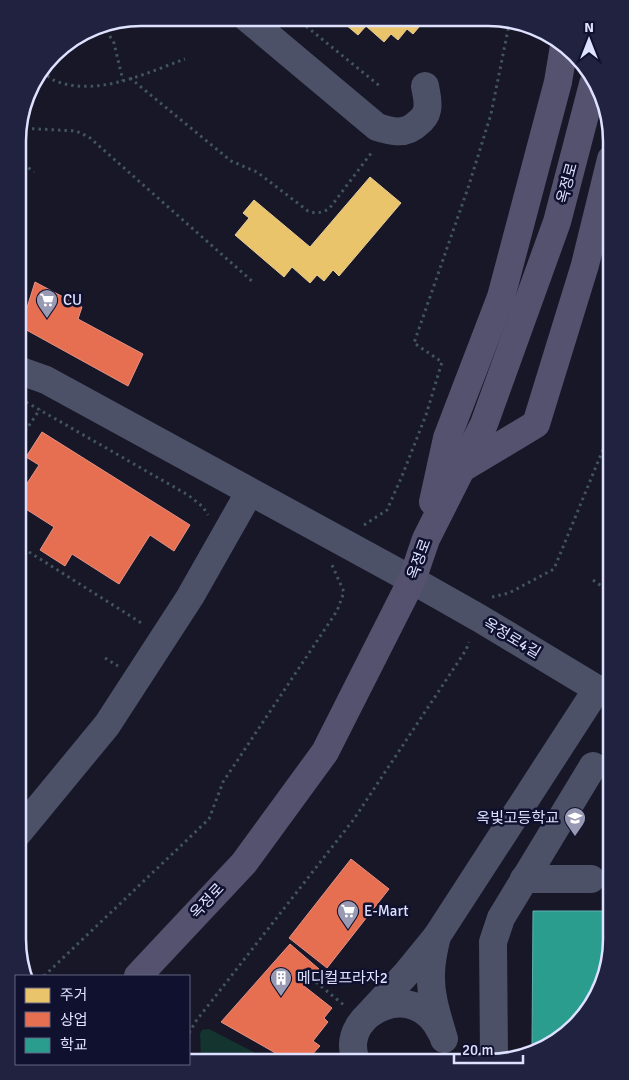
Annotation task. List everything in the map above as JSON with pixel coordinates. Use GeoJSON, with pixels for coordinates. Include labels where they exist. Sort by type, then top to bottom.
{"type":"FeatureCollection","features":[{"type":"Feature","properties":{"kind":"main road"},"geometry":{"type":"LineString","coordinates":[[426,539],[447,438],[501,297],[558,82],[563,54]]}},
{"type":"Feature","properties":{"kind":"main road","name":"옥정로"},"geometry":{"type":"LineString","coordinates":[[139,975],[244,863],[325,752],[412,580],[426,539],[484,424],[557,222],[591,92]]}},
{"type":"Feature","properties":{"kind":"main road"},"geometry":{"type":"LineString","coordinates":[[461,469],[536,424],[585,265],[603,194]]}},
{"type":"Feature","properties":{"kind":"street"},"geometry":{"type":"LineString","coordinates":[[257,26],[377,127],[403,132],[413,128],[422,120],[427,111],[425,86]]}},
{"type":"Feature","properties":{"kind":"street","name":"옥정로4길"},"geometry":{"type":"LineString","coordinates":[[26,373],[46,380],[249,493],[412,580],[603,691]]}},
{"type":"Feature","properties":{"kind":"street"},"geometry":{"type":"LineString","coordinates":[[26,823],[107,724],[190,598],[249,493]]}},
{"type":"Feature","properties":{"kind":"street"},"geometry":{"type":"LineString","coordinates":[[355,1054],[354,1040],[358,1028],[437,936],[603,693]]}},
{"type":"Feature","properties":{"kind":"street"},"geometry":{"type":"LineString","coordinates":[[494,1054],[493,942],[501,918],[593,766]]}},
{"type":"Feature","properties":{"kind":"street"},"geometry":{"type":"LineString","coordinates":[[524,879],[592,879]]}},
{"type":"Feature","properties":{"kind":"street"},"geometry":{"type":"LineString","coordinates":[[437,936],[431,964],[431,980],[433,999],[444,1048]]}},
{"type":"Feature","properties":{"kind":"street"},"geometry":{"type":"LineString","coordinates":[[366,1018],[380,1007],[395,1003],[406,1004],[424,1010],[433,1018],[441,1030],[444,1048]]}},
{"type":"Feature","properties":{"kind":"path"},"geometry":{"type":"LineString","coordinates":[[306,26],[381,87]]}},
{"type":"Feature","properties":{"kind":"path"},"geometry":{"type":"LineString","coordinates":[[358,526],[365,525],[387,510],[426,415],[442,362],[414,343],[470,185],[491,114],[508,28]]}},
{"type":"Feature","properties":{"kind":"path"},"geometry":{"type":"LineString","coordinates":[[107,31],[114,43],[123,81]]}},
{"type":"Feature","properties":{"kind":"path"},"geometry":{"type":"LineString","coordinates":[[47,75],[57,82],[93,86],[123,81],[185,59]]}},
{"type":"Feature","properties":{"kind":"path"},"geometry":{"type":"LineString","coordinates":[[130,78],[231,161],[257,172],[308,211],[315,213],[329,209],[375,149]]}},
{"type":"Feature","properties":{"kind":"path"},"geometry":{"type":"LineString","coordinates":[[27,128],[76,131],[89,137],[253,282]]}},
{"type":"Feature","properties":{"kind":"path"},"geometry":{"type":"LineString","coordinates":[[26,166],[34,172]]}},
{"type":"Feature","properties":{"kind":"path"},"geometry":{"type":"LineString","coordinates":[[26,402],[188,495],[203,507],[209,517]]}},
{"type":"Feature","properties":{"kind":"path"},"geometry":{"type":"LineString","coordinates":[[26,430],[40,409]]}},
{"type":"Feature","properties":{"kind":"path"},"geometry":{"type":"LineString","coordinates":[[488,598],[509,592],[554,569],[603,450]]}},
{"type":"Feature","properties":{"kind":"path"},"geometry":{"type":"LineString","coordinates":[[26,550],[148,627]]}},
{"type":"Feature","properties":{"kind":"path"},"geometry":{"type":"LineString","coordinates":[[45,975],[210,819],[223,782],[337,611],[344,592],[331,564],[335,557]]}},
{"type":"Feature","properties":{"kind":"path"},"geometry":{"type":"LineString","coordinates":[[593,580],[603,587]]}},
{"type":"Feature","properties":{"kind":"path"},"geometry":{"type":"LineString","coordinates":[[190,1031],[196,1021],[354,819],[466,650],[471,636]]}},
{"type":"Feature","properties":{"kind":"path"},"geometry":{"type":"LineString","coordinates":[[311,978],[366,1018]]}},
{"type":"Feature","properties":{"kind":"green space"},"geometry":{"type":"Polygon","coordinates":[[[209,1029],[257,1054],[201,1054],[200,1034],[202,1030],[209,1029]]]}},
{"type":"Feature","properties":{"kind":"building: 주거"},"geometry":{"type":"Polygon","coordinates":[[[347,26],[366,26],[358,35],[347,26]]]}},
{"type":"Feature","properties":{"kind":"building: 주거"},"geometry":{"type":"Polygon","coordinates":[[[366,26],[420,26],[413,34],[407,29],[398,40],[391,34],[384,42],[366,26]]]}},
{"type":"Feature","properties":{"kind":"building: 주거"},"geometry":{"type":"Polygon","coordinates":[[[370,177],[401,203],[339,276],[333,270],[324,281],[317,275],[310,283],[292,267],[284,277],[235,235],[249,218],[243,213],[254,200],[310,247],[370,177]]]}},
{"type":"Feature","properties":{"kind":"building: 상업"},"geometry":{"type":"Polygon","coordinates":[[[35,282],[82,307],[78,319],[143,354],[128,386],[26,330],[26,311],[35,282]]]}},
{"type":"Feature","properties":{"kind":"building: 상업"},"geometry":{"type":"Polygon","coordinates":[[[42,432],[190,525],[174,551],[150,535],[119,584],[72,554],[65,566],[40,550],[54,527],[26,509],[26,485],[39,465],[26,457],[42,432]]]}},
{"type":"Feature","properties":{"kind":"building: 상업"},"geometry":{"type":"Polygon","coordinates":[[[351,859],[389,889],[327,968],[289,938],[351,859]]]}},
{"type":"Feature","properties":{"kind":"building: 상업","name":"메디컬프라자2"},"geometry":{"type":"Polygon","coordinates":[[[290,944],[319,969],[304,986],[332,1008],[324,1018],[328,1022],[313,1041],[320,1046],[313,1054],[277,1054],[221,1022],[290,944]]]}},
{"type":"Feature","properties":{"kind":"building: 학교"},"geometry":{"type":"Polygon","coordinates":[[[533,911],[603,911],[601,961],[591,989],[583,1003],[558,1030],[532,1045],[533,911]]]}},
{"type":"Feature","properties":{"kind":"place","name":"CU"},"geometry":{"type":"Point","coordinates":[47,319]}},
{"type":"Feature","properties":{"kind":"place","name":"옥빛고등학교"},"geometry":{"type":"Point","coordinates":[575,837]}},
{"type":"Feature","properties":{"kind":"place","name":"E-Mart"},"geometry":{"type":"Point","coordinates":[348,930]}},
{"type":"Feature","properties":{"kind":"place","name":"메디컬프라자2"},"geometry":{"type":"Point","coordinates":[281,997]}}]}
